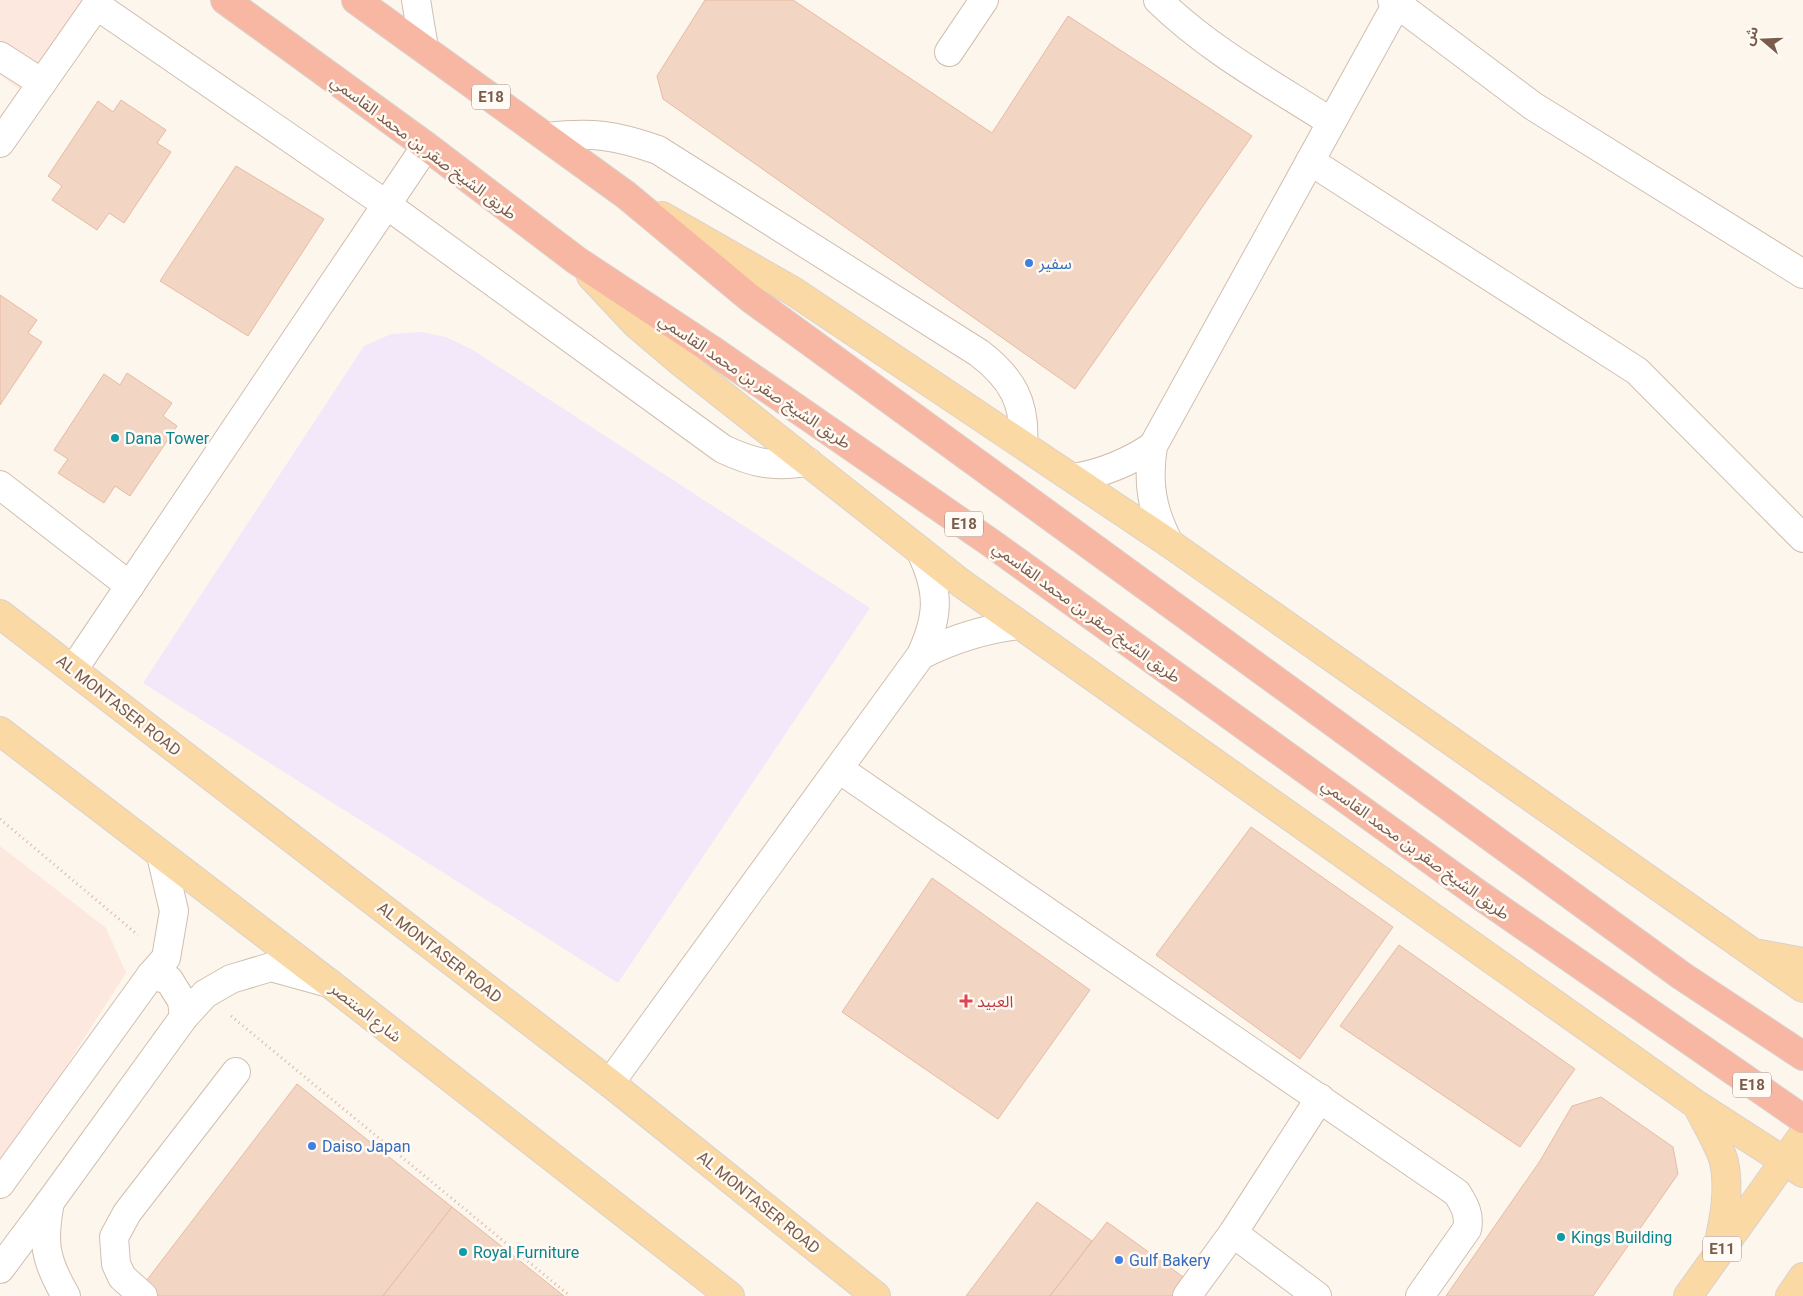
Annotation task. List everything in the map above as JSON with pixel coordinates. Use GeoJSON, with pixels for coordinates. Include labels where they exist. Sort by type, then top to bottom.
{"type":"FeatureCollection","features":[{"type":"Feature","properties":{"kind":"highway","name":"طريق الشيخ صقر بن محمد القاسمي"},"geometry":{"type":"LineString","coordinates":[[225,0],[426,146],[576,260],[712,350],[991,543],[1478,894],[1803,1119]]}},
{"type":"Feature","properties":{"kind":"highway","name":"E18"},"geometry":{"type":"LineString","coordinates":[[356,0],[626,195],[750,298],[1682,976],[1803,1056]]}},
{"type":"Feature","properties":{"kind":"main road"},"geometry":{"type":"LineString","coordinates":[[626,195],[793,291],[1074,478],[1803,988]]}},
{"type":"Feature","properties":{"kind":"main road"},"geometry":{"type":"LineString","coordinates":[[576,260],[636,324],[682,363],[960,583],[1697,1105],[1794,1167]]}},
{"type":"Feature","properties":{"kind":"main road","name":"AL MONTASER ROAD"},"geometry":{"type":"LineString","coordinates":[[0,614],[610,1083],[876,1296]]}},
{"type":"Feature","properties":{"kind":"main road","name":"شارع المنتصر"},"geometry":{"type":"LineString","coordinates":[[0,730],[329,983],[730,1296]]}},
{"type":"Feature","properties":{"kind":"main road"},"geometry":{"type":"LineString","coordinates":[[1749,952],[1803,962]]}},
{"type":"Feature","properties":{"kind":"main road"},"geometry":{"type":"LineString","coordinates":[[1697,1105],[1724,1160],[1727,1188],[1725,1217],[1716,1258]]}},
{"type":"Feature","properties":{"kind":"main road","name":"E11"},"geometry":{"type":"LineString","coordinates":[[1688,1296],[1716,1258],[1794,1167],[1803,1135]]}},
{"type":"Feature","properties":{"kind":"main road"},"geometry":{"type":"LineString","coordinates":[[1790,1296],[1803,1277]]}},
{"type":"Feature","properties":{"kind":"street"},"geometry":{"type":"LineString","coordinates":[[416,0],[424,48]]}},
{"type":"Feature","properties":{"kind":"street"},"geometry":{"type":"LineString","coordinates":[[949,52],[984,0]]}},
{"type":"Feature","properties":{"kind":"street"},"geometry":{"type":"LineString","coordinates":[[1158,0],[1177,19],[1215,50],[1331,122]]}},
{"type":"Feature","properties":{"kind":"street"},"geometry":{"type":"LineString","coordinates":[[1169,543],[1154,507],[1150,486],[1153,446],[1396,1],[1533,106],[1803,274]]}},
{"type":"Feature","properties":{"kind":"street"},"geometry":{"type":"LineString","coordinates":[[0,142],[98,2],[387,205],[723,449],[743,458],[764,464],[786,465],[808,462]]}},
{"type":"Feature","properties":{"kind":"street"},"geometry":{"type":"LineString","coordinates":[[0,56],[42,83]]}},
{"type":"Feature","properties":{"kind":"street"},"geometry":{"type":"LineString","coordinates":[[547,137],[575,134],[604,135],[632,141],[658,150],[979,354],[993,364],[1015,392],[1024,426],[1023,444]]}},
{"type":"Feature","properties":{"kind":"street"},"geometry":{"type":"LineString","coordinates":[[73,670],[426,146]]}},
{"type":"Feature","properties":{"kind":"street"},"geometry":{"type":"LineString","coordinates":[[1310,161],[1637,371],[1803,538]]}},
{"type":"Feature","properties":{"kind":"street"},"geometry":{"type":"LineString","coordinates":[[1074,478],[1107,471],[1131,460],[1153,446]]}},
{"type":"Feature","properties":{"kind":"street"},"geometry":{"type":"LineString","coordinates":[[0,486],[130,586]]}},
{"type":"Feature","properties":{"kind":"street"},"geometry":{"type":"LineString","coordinates":[[610,1083],[921,655],[934,622],[935,603],[934,586],[929,568],[921,552]]}},
{"type":"Feature","properties":{"kind":"street"},"geometry":{"type":"LineString","coordinates":[[921,655],[958,638],[985,630],[1020,625]]}},
{"type":"Feature","properties":{"kind":"street"},"geometry":{"type":"LineString","coordinates":[[839,769],[1457,1194],[1465,1206],[1469,1219],[1467,1229],[1420,1296]]}},
{"type":"Feature","properties":{"kind":"street"},"geometry":{"type":"LineString","coordinates":[[0,1184],[158,967],[174,912],[161,854]]}},
{"type":"Feature","properties":{"kind":"street"},"geometry":{"type":"LineString","coordinates":[[158,967],[182,1001],[184,1017]]}},
{"type":"Feature","properties":{"kind":"street"},"geometry":{"type":"LineString","coordinates":[[0,1269],[184,1017],[206,994],[231,980],[271,968],[329,983]]}},
{"type":"Feature","properties":{"kind":"street"},"geometry":{"type":"LineString","coordinates":[[134,1293],[122,1277],[116,1264],[114,1237],[127,1213],[236,1072]]}},
{"type":"Feature","properties":{"kind":"street"},"geometry":{"type":"LineString","coordinates":[[1187,1296],[1233,1233],[1320,1098]]}},
{"type":"Feature","properties":{"kind":"street"},"geometry":{"type":"LineString","coordinates":[[50,1202],[45,1228],[47,1254],[56,1279],[66,1296]]}},
{"type":"Feature","properties":{"kind":"street"},"geometry":{"type":"LineString","coordinates":[[1233,1233],[1317,1296]]}},
{"type":"Feature","properties":{"kind":"path"},"geometry":{"type":"LineString","coordinates":[[0,819],[158,967]]}},
{"type":"Feature","properties":{"kind":"path"},"geometry":{"type":"LineString","coordinates":[[206,994],[570,1296]]}},
{"type":"Feature","properties":{"kind":"shaded area"},"geometry":{"type":"Polygon","coordinates":[[[0,0],[89,0],[19,89],[0,75],[0,0]]]}},
{"type":"Feature","properties":{"kind":"shaded area"},"geometry":{"type":"Polygon","coordinates":[[[421,332],[446,337],[473,350],[870,608],[618,983],[143,683],[364,346],[391,334],[421,332]]]}},
{"type":"Feature","properties":{"kind":"shaded area"},"geometry":{"type":"Polygon","coordinates":[[[0,846],[106,928],[126,973],[0,1165],[0,846]]]}},
{"type":"Feature","properties":{"kind":"building","name":"سفير"},"geometry":{"type":"Polygon","coordinates":[[[705,0],[793,0],[992,133],[1068,16],[1252,136],[1075,389],[663,99],[657,76],[705,0]]]}},
{"type":"Feature","properties":{"kind":"building"},"geometry":{"type":"Polygon","coordinates":[[[121,100],[166,130],[157,143],[171,152],[124,223],[109,213],[97,230],[52,200],[62,186],[48,176],[98,101],[113,112],[121,100]]]}},
{"type":"Feature","properties":{"kind":"building"},"geometry":{"type":"Polygon","coordinates":[[[236,166],[324,219],[248,336],[160,281],[236,166]]]}},
{"type":"Feature","properties":{"kind":"building"},"geometry":{"type":"Polygon","coordinates":[[[0,295],[37,320],[28,333],[42,342],[0,405],[0,295]]]}},
{"type":"Feature","properties":{"kind":"building","name":"Dana Tower"},"geometry":{"type":"Polygon","coordinates":[[[127,373],[172,403],[163,416],[177,426],[130,496],[115,486],[104,503],[58,473],[68,459],[54,450],[104,374],[120,385],[127,373]]]}},
{"type":"Feature","properties":{"kind":"building"},"geometry":{"type":"Polygon","coordinates":[[[1251,827],[1393,927],[1300,1059],[1156,955],[1251,827]]]}},
{"type":"Feature","properties":{"kind":"building","name":"العبيد"},"geometry":{"type":"Polygon","coordinates":[[[932,878],[1090,990],[998,1119],[842,1012],[932,878]]]}},
{"type":"Feature","properties":{"kind":"building"},"geometry":{"type":"Polygon","coordinates":[[[1399,945],[1575,1069],[1520,1147],[1340,1026],[1399,945]]]}},
{"type":"Feature","properties":{"kind":"building","name":"Daiso Japan"},"geometry":{"type":"Polygon","coordinates":[[[297,1084],[452,1207],[383,1296],[149,1296],[140,1289],[297,1084]]]}},
{"type":"Feature","properties":{"kind":"building","name":"Kings Building"},"geometry":{"type":"Polygon","coordinates":[[[1601,1097],[1673,1147],[1678,1174],[1593,1296],[1446,1296],[1540,1161],[1572,1106],[1601,1097]]]}},
{"type":"Feature","properties":{"kind":"building"},"geometry":{"type":"Polygon","coordinates":[[[1037,1202],[1092,1241],[1050,1296],[966,1296],[1037,1202]]]}},
{"type":"Feature","properties":{"kind":"building","name":"Royal Furniture"},"geometry":{"type":"Polygon","coordinates":[[[452,1207],[564,1296],[383,1296],[452,1207]]]}},
{"type":"Feature","properties":{"kind":"building","name":"Gulf Bakery"},"geometry":{"type":"Polygon","coordinates":[[[1107,1222],[1186,1279],[1173,1296],[1050,1296],[1107,1222]]]}},
{"type":"Feature","properties":{"kind":"place","name":"سفير"},"geometry":{"type":"Point","coordinates":[1029,263]}},
{"type":"Feature","properties":{"kind":"place","name":"Dana Tower"},"geometry":{"type":"Point","coordinates":[115,438]}},
{"type":"Feature","properties":{"kind":"place","name":"العبيد"},"geometry":{"type":"Point","coordinates":[966,1001]}},
{"type":"Feature","properties":{"kind":"place","name":"Daiso Japan"},"geometry":{"type":"Point","coordinates":[312,1146]}},
{"type":"Feature","properties":{"kind":"place","name":"Kings Building"},"geometry":{"type":"Point","coordinates":[1561,1237]}},
{"type":"Feature","properties":{"kind":"place","name":"Royal Furniture"},"geometry":{"type":"Point","coordinates":[463,1252]}},
{"type":"Feature","properties":{"kind":"place","name":"Gulf Bakery"},"geometry":{"type":"Point","coordinates":[1119,1260]}}]}
